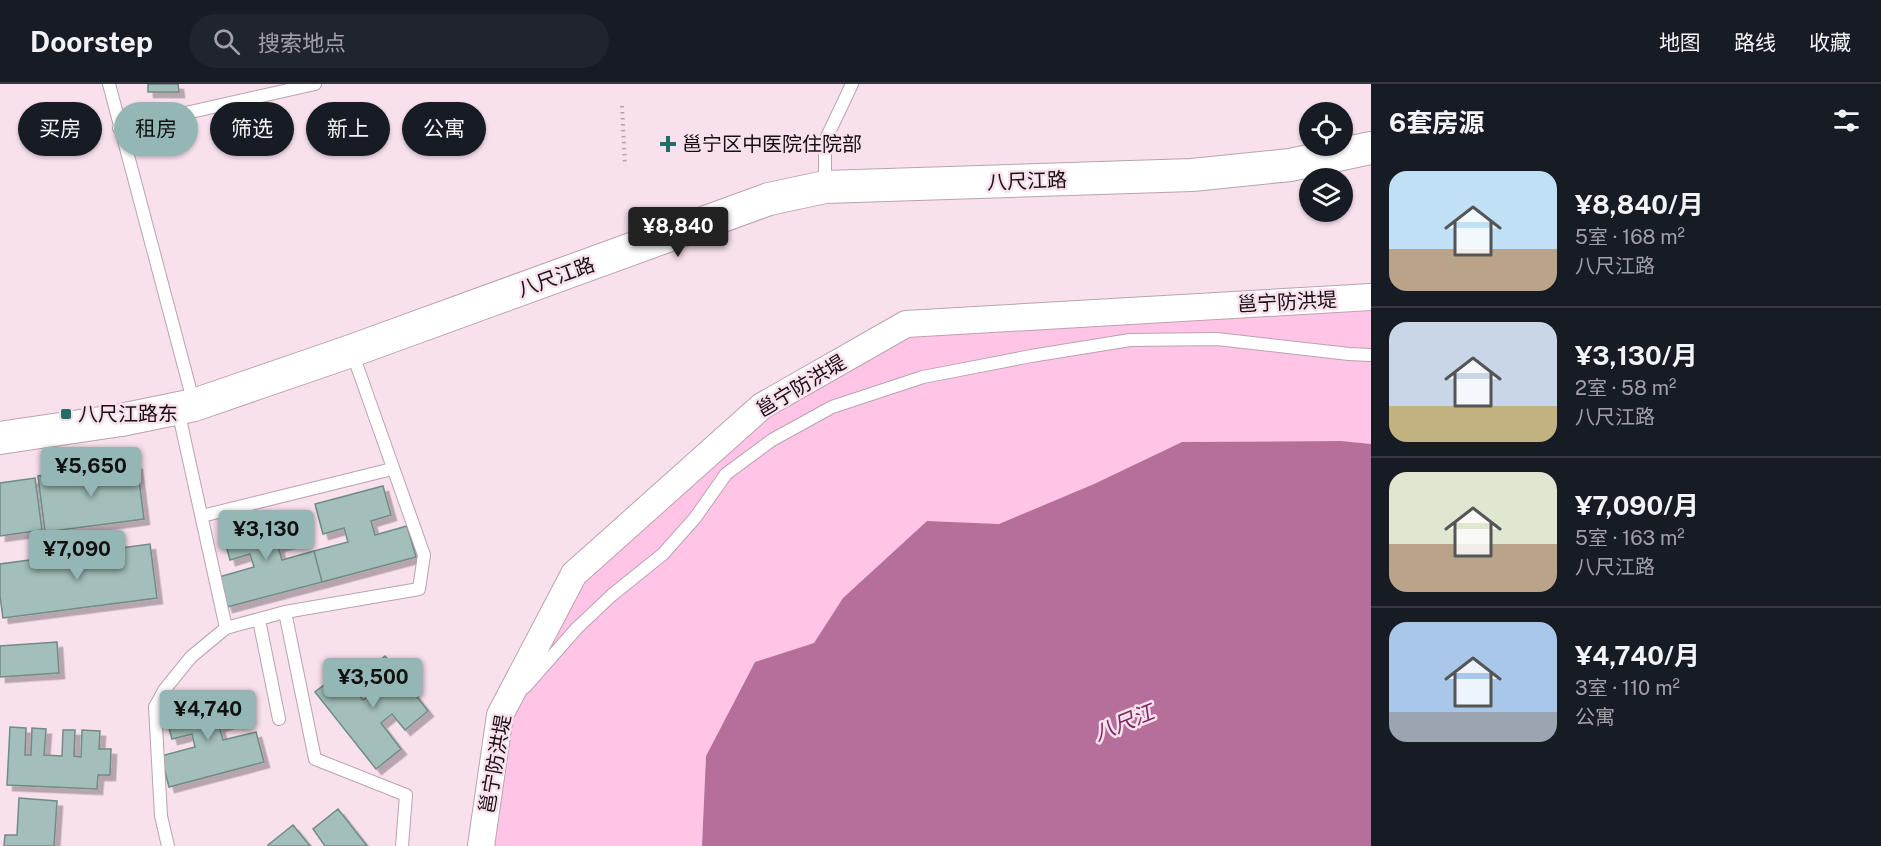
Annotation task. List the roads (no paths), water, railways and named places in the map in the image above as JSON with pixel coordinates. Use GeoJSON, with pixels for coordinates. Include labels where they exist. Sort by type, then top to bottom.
{"type":"FeatureCollection","features":[{"type":"Feature","properties":{"kind":"street","name":"八尺江路"},"geometry":{"type":"LineString","coordinates":[[0,438],[121,420],[186,407],[351,351],[769,199],[825,187],[1192,175],[1290,165],[1371,148]]}},
{"type":"Feature","properties":{"kind":"street","name":"邕宁防洪堤"},"geometry":{"type":"LineString","coordinates":[[481,846],[500,715],[574,574],[762,406],[906,324],[1371,297]]}},
{"type":"Feature","properties":{"kind":"lane"},"geometry":{"type":"LineString","coordinates":[[109,84],[114,106]]}},
{"type":"Feature","properties":{"kind":"lane"},"geometry":{"type":"LineString","coordinates":[[198,110],[315,84]]}},
{"type":"Feature","properties":{"kind":"lane"},"geometry":{"type":"LineString","coordinates":[[825,187],[825,141],[852,84]]}},
{"type":"Feature","properties":{"kind":"lane"},"geometry":{"type":"LineString","coordinates":[[126,156],[186,407],[202,516],[226,628]]}},
{"type":"Feature","properties":{"kind":"lane"},"geometry":{"type":"LineString","coordinates":[[500,715],[577,628],[612,595],[663,554],[695,518],[726,474],[772,440],[832,407],[923,377],[1130,340],[1217,339],[1371,355]]}},
{"type":"Feature","properties":{"kind":"lane"},"geometry":{"type":"LineString","coordinates":[[168,846],[161,816],[155,707],[165,689],[191,657],[226,628],[285,612],[418,590],[424,555],[351,351]]}},
{"type":"Feature","properties":{"kind":"lane"},"geometry":{"type":"LineString","coordinates":[[202,516],[392,469]]}},
{"type":"Feature","properties":{"kind":"lane"},"geometry":{"type":"LineString","coordinates":[[285,612],[315,759],[406,795],[402,846]]}},
{"type":"Feature","properties":{"kind":"lane"},"geometry":{"type":"LineString","coordinates":[[259,620],[279,719]]}},
{"type":"Feature","properties":{"kind":"water","name":"八尺江"},"geometry":{"type":"Polygon","coordinates":[[[1341,441],[1371,444],[1371,846],[702,846],[706,756],[755,662],[814,643],[843,598],[927,521],[999,524],[1094,484],[1182,442],[1341,441]]]}},
{"type":"Feature","properties":{"kind":"place","name":"邕宁区中医院住院部"},"geometry":{"type":"Point","coordinates":[668,144]}},
{"type":"Feature","properties":{"kind":"place","name":"八尺江路东"},"geometry":{"type":"Point","coordinates":[66,414]}}]}
